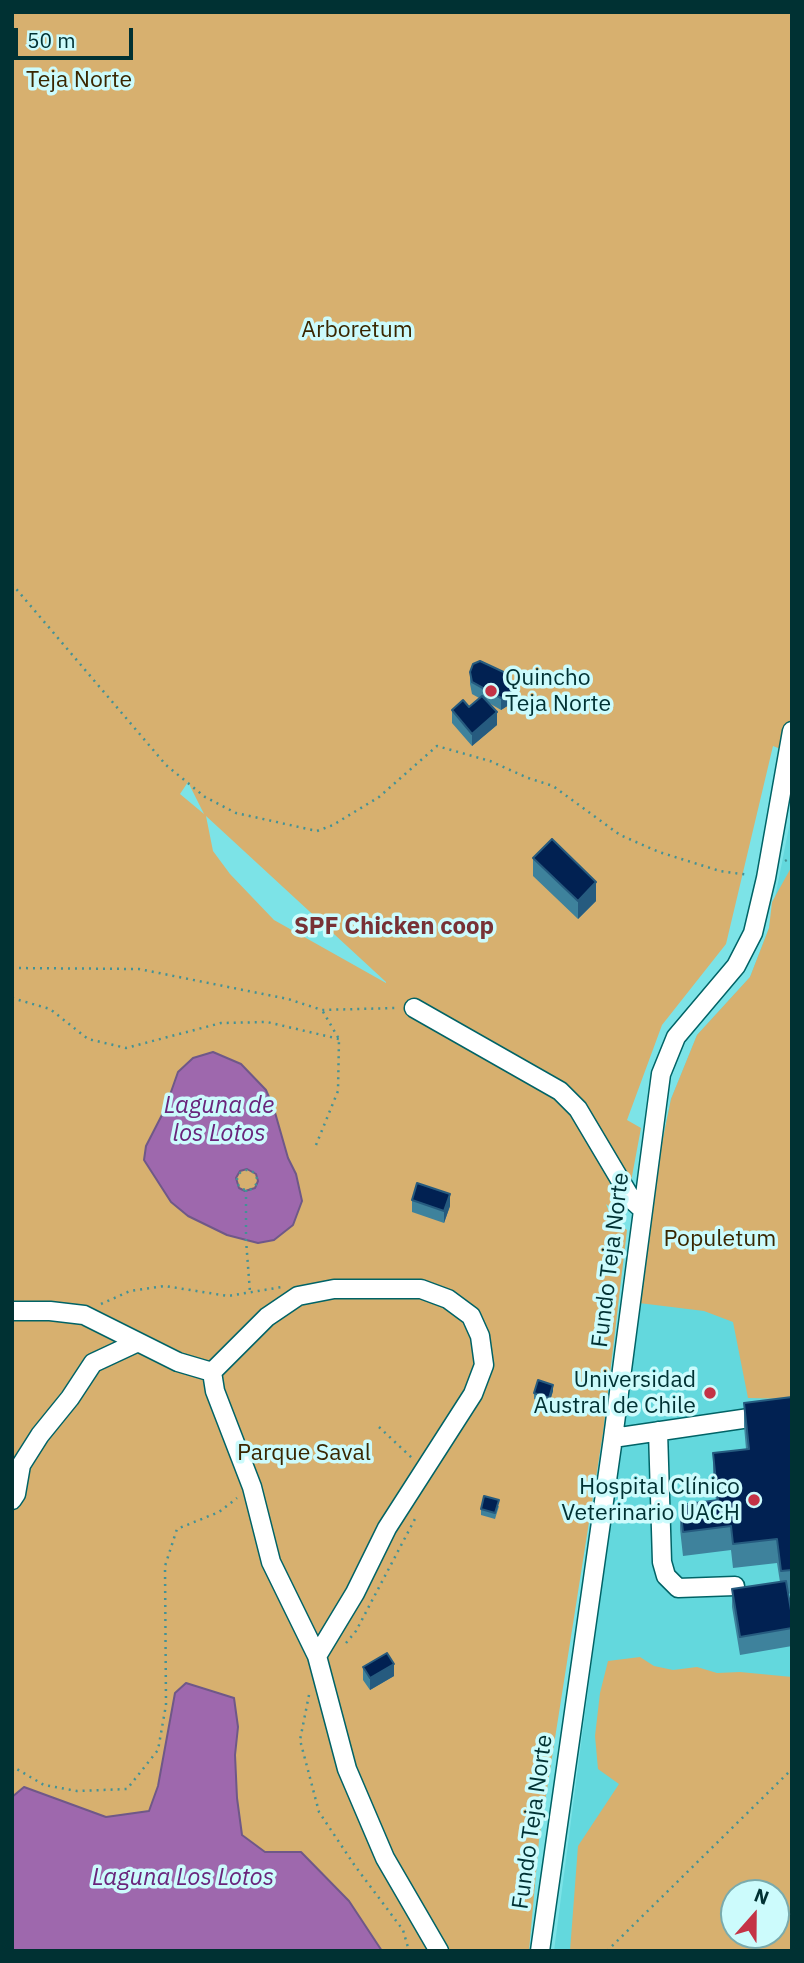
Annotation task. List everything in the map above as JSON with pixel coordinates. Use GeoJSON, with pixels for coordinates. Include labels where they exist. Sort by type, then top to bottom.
{"type":"FeatureCollection","features":[{"type":"Feature","properties":{"kind":"street","name":"Fundo Teja Norte"},"geometry":{"type":"LineString","coordinates":[[540,1951],[658,1088],[665,1061],[676,1037],[727,977],[745,950],[758,915],[766,878],[792,731]]}},
{"type":"Feature","properties":{"kind":"street"},"geometry":{"type":"LineString","coordinates":[[414,1008],[560,1091],[578,1109],[632,1200],[642,1209]]}},
{"type":"Feature","properties":{"kind":"street"},"geometry":{"type":"LineString","coordinates":[[212,1372],[277,1310],[298,1296],[334,1289],[421,1289],[448,1299],[471,1317],[480,1336],[484,1365],[473,1394],[387,1528],[355,1593],[317,1657]]}},
{"type":"Feature","properties":{"kind":"street"},"geometry":{"type":"LineString","coordinates":[[12,1311],[50,1311],[84,1315],[178,1362],[212,1372]]}},
{"type":"Feature","properties":{"kind":"street"},"geometry":{"type":"LineString","coordinates":[[12,1500],[16,1494],[21,1465],[93,1363],[138,1342]]}},
{"type":"Feature","properties":{"kind":"street"},"geometry":{"type":"LineString","coordinates":[[212,1372],[219,1402],[252,1487],[271,1562],[317,1657],[347,1769],[385,1858],[439,1951]]}},
{"type":"Feature","properties":{"kind":"street"},"geometry":{"type":"LineString","coordinates":[[612,1438],[792,1413]]}},
{"type":"Feature","properties":{"kind":"street"},"geometry":{"type":"LineString","coordinates":[[658,1431],[662,1562],[666,1576],[678,1588],[735,1586]]}},
{"type":"Feature","properties":{"kind":"path"},"geometry":{"type":"LineString","coordinates":[[12,584],[166,765],[205,797],[236,813],[317,831],[333,825],[379,797],[437,746],[490,761],[553,786],[620,835],[659,852],[720,871],[766,878]]}},
{"type":"Feature","properties":{"kind":"path"},"geometry":{"type":"LineString","coordinates":[[12,968],[139,969],[288,999],[322,1010],[414,1008]]}},
{"type":"Feature","properties":{"kind":"path"},"geometry":{"type":"LineString","coordinates":[[12,998],[50,1009],[88,1040],[126,1048],[220,1023],[267,1022],[340,1039]]}},
{"type":"Feature","properties":{"kind":"path"},"geometry":{"type":"LineString","coordinates":[[316,1145],[338,1091],[340,1039],[322,1010]]}},
{"type":"Feature","properties":{"kind":"path"},"geometry":{"type":"LineString","coordinates":[[253,1172],[257,1181],[252,1189],[246,1190],[238,1185],[237,1178],[241,1173],[253,1172]]}},
{"type":"Feature","properties":{"kind":"path"},"geometry":{"type":"LineString","coordinates":[[246,1190],[250,1292]]}},
{"type":"Feature","properties":{"kind":"path"},"geometry":{"type":"LineString","coordinates":[[84,1315],[103,1302],[130,1291],[165,1286],[228,1296],[286,1286]]}},
{"type":"Feature","properties":{"kind":"path"},"geometry":{"type":"LineString","coordinates":[[12,1771],[15,1768],[44,1785],[77,1791],[127,1789],[158,1750],[166,1704],[165,1566],[177,1529],[219,1512],[252,1487]]}},
{"type":"Feature","properties":{"kind":"path"},"geometry":{"type":"LineString","coordinates":[[310,1692],[300,1740],[319,1812],[403,1930],[409,1951]]}},
{"type":"Feature","properties":{"kind":"path"},"geometry":{"type":"LineString","coordinates":[[607,1951],[792,1769]]}},
{"type":"Feature","properties":{"kind":"shaded area","name":"Universidad Austral de Chile"},"geometry":{"type":"Polygon","coordinates":[[[792,812],[792,1951],[554,1951],[655,1177],[671,1099],[697,1035],[750,977],[769,928],[792,812]]]}},
{"type":"Feature","properties":{"kind":"green space"},"geometry":{"type":"Polygon","coordinates":[[[12,12],[792,12],[792,725],[783,750],[773,746],[726,944],[662,1025],[627,1120],[641,1128],[624,1219],[606,1204],[612,1219],[627,1230],[603,1433],[539,1840],[529,1951],[12,1951],[12,12]],[[188,782],[180,794],[204,814],[188,782]],[[206,816],[213,851],[230,874],[274,920],[386,983],[386,982],[206,816]]]}},
{"type":"Feature","properties":{"kind":"green space","name":"Populetum"},"geometry":{"type":"Polygon","coordinates":[[[792,866],[792,1399],[748,1398],[733,1322],[704,1311],[639,1303],[655,1177],[671,1099],[697,1035],[750,977],[769,928],[772,902],[792,866]]]}},
{"type":"Feature","properties":{"kind":"green space"},"geometry":{"type":"Polygon","coordinates":[[[640,1657],[654,1666],[673,1670],[697,1667],[717,1673],[740,1672],[792,1677],[792,1951],[570,1951],[578,1846],[619,1784],[598,1769],[595,1736],[600,1693],[608,1661],[640,1657]]]}},
{"type":"Feature","properties":{"kind":"water","name":"Laguna de los Lotos"},"geometry":{"type":"Polygon","coordinates":[[[213,1052],[241,1064],[266,1090],[288,1158],[296,1174],[302,1201],[293,1225],[274,1240],[258,1243],[227,1235],[188,1216],[171,1202],[144,1160],[146,1146],[165,1109],[178,1072],[193,1058],[213,1052]],[[247,1169],[240,1171],[236,1178],[239,1188],[245,1191],[255,1188],[258,1181],[256,1174],[247,1169]]]}},
{"type":"Feature","properties":{"kind":"water","name":"Laguna Los Lotos"},"geometry":{"type":"Polygon","coordinates":[[[186,1683],[234,1698],[238,1727],[235,1755],[237,1798],[242,1835],[265,1852],[301,1852],[349,1901],[382,1951],[12,1951],[12,1797],[24,1787],[106,1817],[149,1811],[158,1786],[175,1693],[186,1683]]]}},
{"type":"Feature","properties":{"kind":"building"},"geometry":{"type":"Polygon","coordinates":[[[480,661],[510,675],[512,691],[501,698],[472,682],[470,672],[473,664],[480,661]]]}},
{"type":"Feature","properties":{"kind":"building"},"geometry":{"type":"Polygon","coordinates":[[[482,696],[497,712],[472,734],[452,710],[463,700],[469,707],[482,696]]]}},
{"type":"Feature","properties":{"kind":"building"},"geometry":{"type":"Polygon","coordinates":[[[552,839],[596,882],[578,901],[533,858],[552,839]]]}},
{"type":"Feature","properties":{"kind":"building"},"geometry":{"type":"Polygon","coordinates":[[[417,1183],[450,1194],[444,1211],[412,1200],[417,1183]]]}},
{"type":"Feature","properties":{"kind":"building"},"geometry":{"type":"Polygon","coordinates":[[[538,1380],[553,1385],[549,1398],[534,1393],[538,1380]]]}},
{"type":"Feature","properties":{"kind":"building","name":"Hospital Clínico Veterinario UACH"},"geometry":{"type":"Polygon","coordinates":[[[792,1397],[792,1570],[781,1571],[777,1539],[733,1544],[731,1526],[683,1532],[680,1505],[718,1500],[713,1453],[749,1449],[744,1403],[792,1397]]]}},
{"type":"Feature","properties":{"kind":"building"},"geometry":{"type":"Polygon","coordinates":[[[484,1496],[499,1500],[495,1513],[481,1509],[484,1496]]]}},
{"type":"Feature","properties":{"kind":"building"},"geometry":{"type":"Polygon","coordinates":[[[786,1581],[792,1628],[740,1637],[732,1589],[786,1581]]]}},
{"type":"Feature","properties":{"kind":"building"},"geometry":{"type":"Polygon","coordinates":[[[387,1653],[394,1664],[370,1678],[363,1667],[387,1653]]]}},
{"type":"Feature","properties":{"kind":"place","name":"Quincho Teja Norte"},"geometry":{"type":"Point","coordinates":[491,691]}},
{"type":"Feature","properties":{"kind":"place","name":"Universidad Austral de Chile"},"geometry":{"type":"Point","coordinates":[710,1393]}},
{"type":"Feature","properties":{"kind":"place","name":"Hospital Clínico Veterinario UACH"},"geometry":{"type":"Point","coordinates":[754,1500]}},
{"type":"Feature","properties":{"kind":"district","name":"SPF Chicken coop"},"geometry":{"type":"Point","coordinates":[394,927]}},
{"type":"Feature","properties":{"kind":"park label","name":"Teja Norte"},"geometry":{"type":"Point","coordinates":[79,80]}},
{"type":"Feature","properties":{"kind":"park label","name":"Arboretum"},"geometry":{"type":"Point","coordinates":[357,330]}},
{"type":"Feature","properties":{"kind":"park label","name":"Parque Saval"},"geometry":{"type":"Point","coordinates":[304,1453]}}]}
